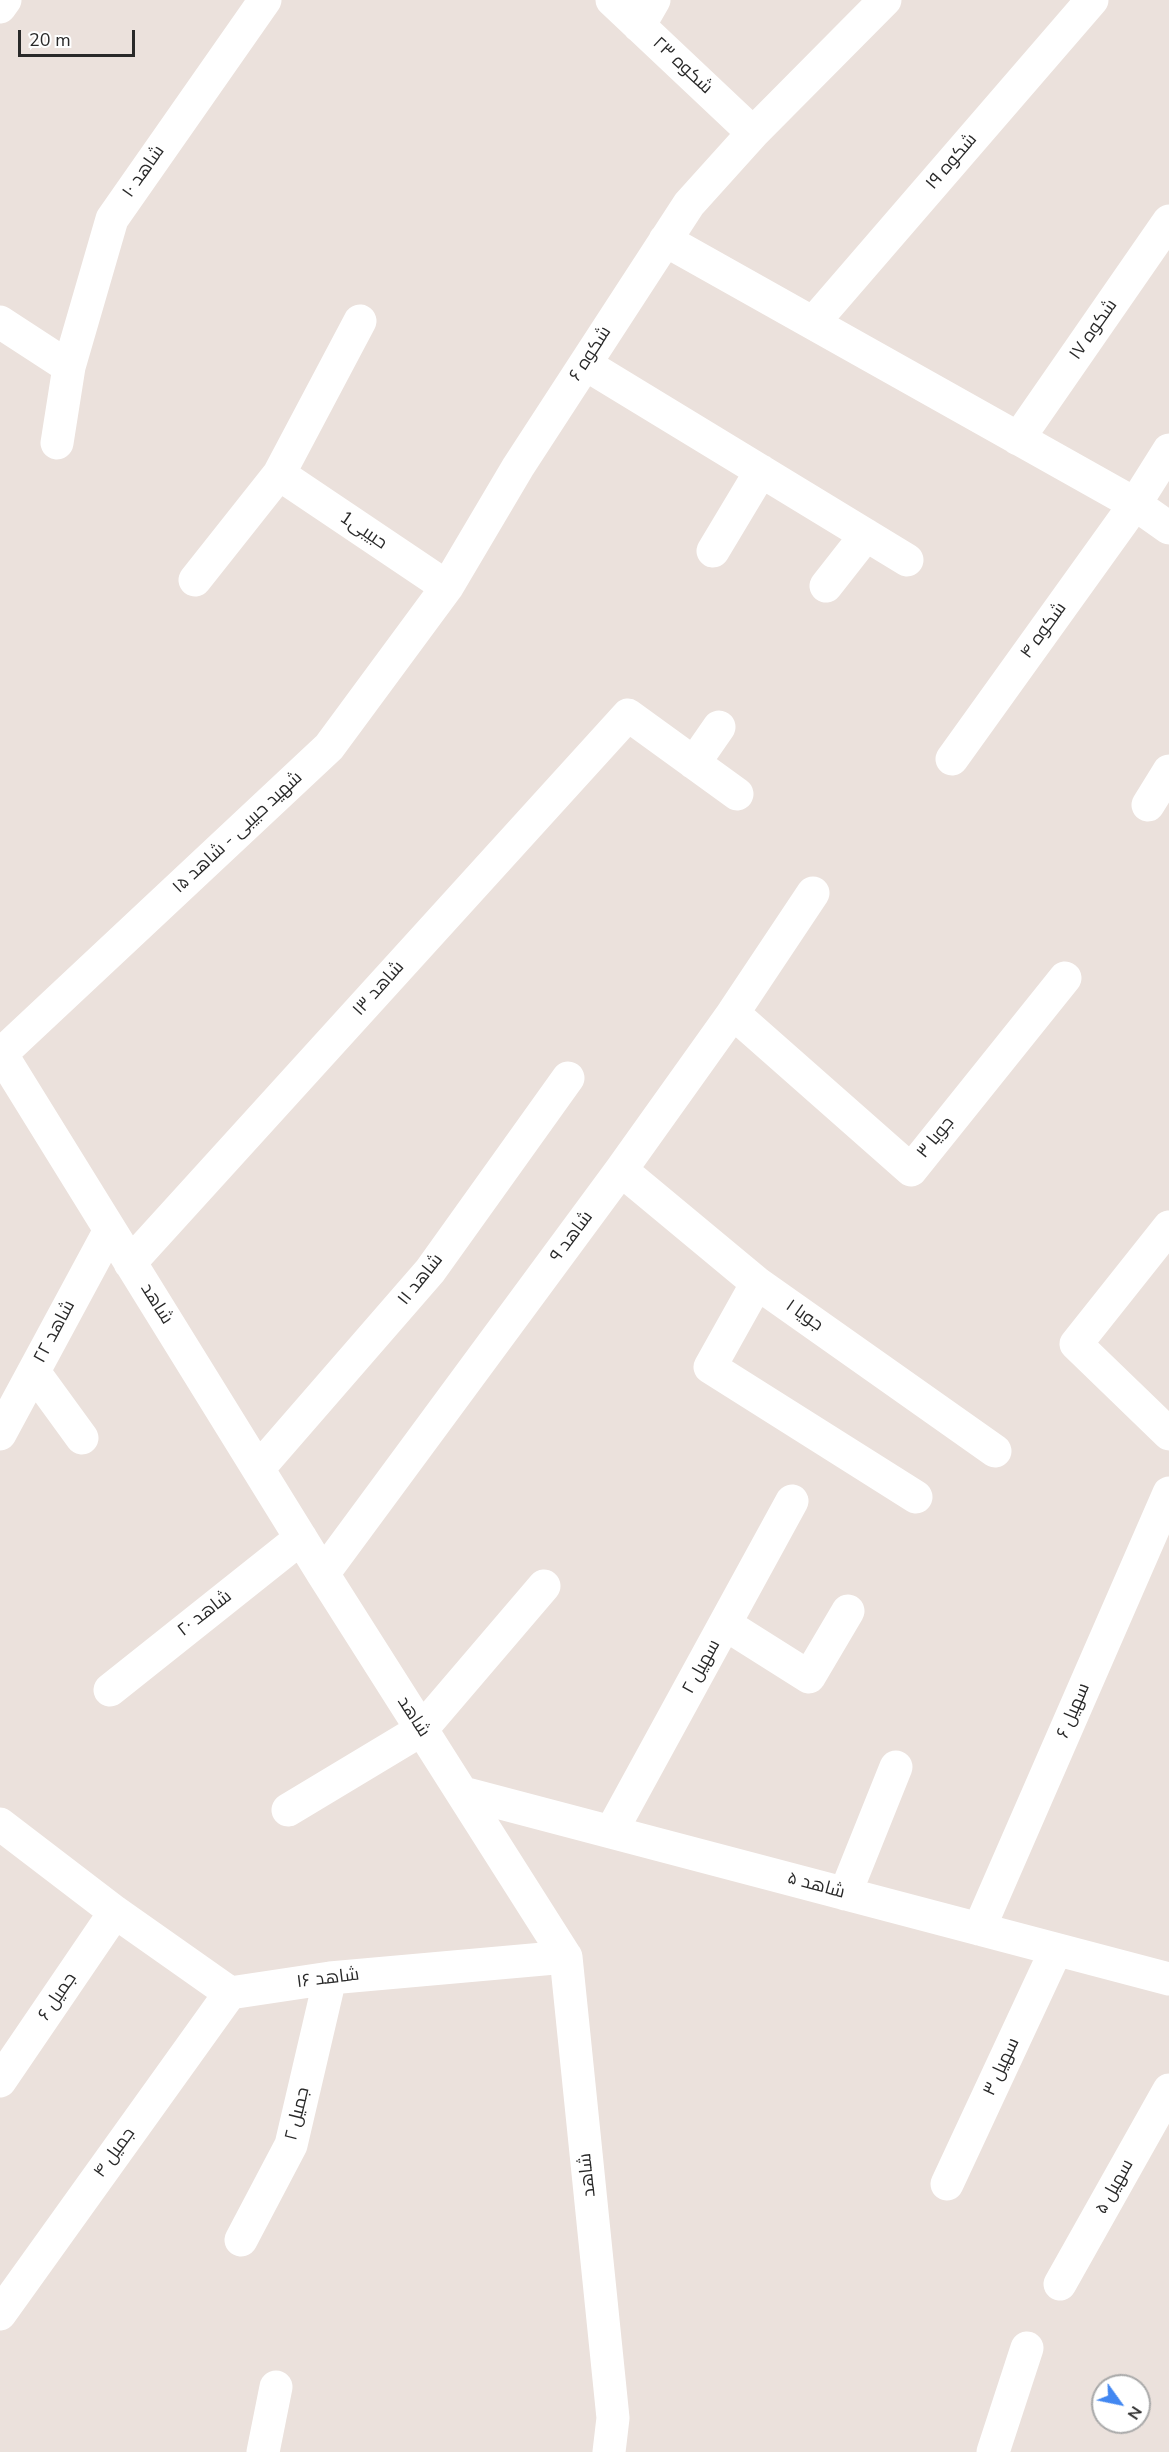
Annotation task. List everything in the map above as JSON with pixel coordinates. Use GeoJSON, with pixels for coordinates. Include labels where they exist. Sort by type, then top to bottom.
{"type":"FeatureCollection","features":[{"type":"Feature","properties":{"kind":"street"},"geometry":{"type":"LineString","coordinates":[[0,7],[5,0]]}},
{"type":"Feature","properties":{"kind":"street","name":"شاهد ۱۰"},"geometry":{"type":"LineString","coordinates":[[57,443],[69,367],[112,219],[265,0]]}},
{"type":"Feature","properties":{"kind":"street","name":"شکوه ۲۳"},"geometry":{"type":"LineString","coordinates":[[612,0],[646,13],[753,133]]}},
{"type":"Feature","properties":{"kind":"street","name":"شکوه ۶"},"geometry":{"type":"LineString","coordinates":[[447,587],[518,466],[689,204],[753,133],[885,0]]}},
{"type":"Feature","properties":{"kind":"street","name":"شکوه ۱۹"},"geometry":{"type":"LineString","coordinates":[[813,323],[1092,0]]}},
{"type":"Feature","properties":{"kind":"street","name":"شکوه ۱۷"},"geometry":{"type":"LineString","coordinates":[[1018,439],[1169,221]]}},
{"type":"Feature","properties":{"kind":"street"},"geometry":{"type":"LineString","coordinates":[[665,240],[1135,504],[1169,528]]}},
{"type":"Feature","properties":{"kind":"street"},"geometry":{"type":"LineString","coordinates":[[195,579],[279,474],[360,321]]}},
{"type":"Feature","properties":{"kind":"street"},"geometry":{"type":"LineString","coordinates":[[0,322],[69,367]]}},
{"type":"Feature","properties":{"kind":"street"},"geometry":{"type":"LineString","coordinates":[[585,364],[907,560]]}},
{"type":"Feature","properties":{"kind":"street","name":"شکوه ۴"},"geometry":{"type":"LineString","coordinates":[[952,759],[1135,504],[1169,450]]}},
{"type":"Feature","properties":{"kind":"street"},"geometry":{"type":"LineString","coordinates":[[713,551],[761,471]]}},
{"type":"Feature","properties":{"kind":"street","name":"حبیبی1"},"geometry":{"type":"LineString","coordinates":[[279,474],[447,587]]}},
{"type":"Feature","properties":{"kind":"street"},"geometry":{"type":"LineString","coordinates":[[826,585],[866,535]]}},
{"type":"Feature","properties":{"kind":"street","name":"شهید حبیبی - شاهد ۱۵"},"geometry":{"type":"LineString","coordinates":[[0,1054],[329,747],[447,587]]}},
{"type":"Feature","properties":{"kind":"street","name":"شاهد ۱۳"},"geometry":{"type":"LineString","coordinates":[[130,1263],[628,715],[694,763]]}},
{"type":"Feature","properties":{"kind":"street"},"geometry":{"type":"LineString","coordinates":[[719,727],[694,763],[737,794]]}},
{"type":"Feature","properties":{"kind":"street"},"geometry":{"type":"LineString","coordinates":[[1148,805],[1169,771]]}},
{"type":"Feature","properties":{"kind":"street","name":"شاهد ۹"},"geometry":{"type":"LineString","coordinates":[[323,1574],[621,1170],[733,1013],[813,893]]}},
{"type":"Feature","properties":{"kind":"street","name":"جویا ۳"},"geometry":{"type":"LineString","coordinates":[[733,1013],[911,1170],[1065,978]]}},
{"type":"Feature","properties":{"kind":"street","name":"شاهد"},"geometry":{"type":"LineString","coordinates":[[0,1054],[323,1574],[566,1957],[613,2418],[609,2452]]}},
{"type":"Feature","properties":{"kind":"street","name":"شاهد ۱۱"},"geometry":{"type":"LineString","coordinates":[[258,1469],[430,1271],[568,1078]]}},
{"type":"Feature","properties":{"kind":"street","name":"جویا ۱"},"geometry":{"type":"LineString","coordinates":[[621,1170],[757,1283],[995,1451]]}},
{"type":"Feature","properties":{"kind":"street"},"geometry":{"type":"LineString","coordinates":[[1169,1227],[1076,1344],[1169,1434]]}},
{"type":"Feature","properties":{"kind":"street","name":"شاهد ۲۲"},"geometry":{"type":"LineString","coordinates":[[0,1434],[110,1230]]}},
{"type":"Feature","properties":{"kind":"street"},"geometry":{"type":"LineString","coordinates":[[757,1283],[711,1367],[916,1497]]}},
{"type":"Feature","properties":{"kind":"street"},"geometry":{"type":"LineString","coordinates":[[34,1372],[82,1438]]}},
{"type":"Feature","properties":{"kind":"street","name":"سهیل ۶"},"geometry":{"type":"LineString","coordinates":[[979,1929],[1169,1493]]}},
{"type":"Feature","properties":{"kind":"street","name":"سهیل ۲"},"geometry":{"type":"LineString","coordinates":[[612,1832],[792,1501]]}},
{"type":"Feature","properties":{"kind":"street","name":"شاهد ۲۰"},"geometry":{"type":"LineString","coordinates":[[110,1690],[301,1538]]}},
{"type":"Feature","properties":{"kind":"street"},"geometry":{"type":"LineString","coordinates":[[288,1810],[421,1730],[544,1586]]}},
{"type":"Feature","properties":{"kind":"street"},"geometry":{"type":"LineString","coordinates":[[725,1624],[809,1677],[848,1611]]}},
{"type":"Feature","properties":{"kind":"street"},"geometry":{"type":"LineString","coordinates":[[845,1894],[896,1767]]}},
{"type":"Feature","properties":{"kind":"street","name":"شاهد ۵"},"geometry":{"type":"LineString","coordinates":[[463,1793],[1169,1979]]}},
{"type":"Feature","properties":{"kind":"street"},"geometry":{"type":"LineString","coordinates":[[0,1824],[115,1912],[230,1993]]}},
{"type":"Feature","properties":{"kind":"street","name":"جمیل ۶"},"geometry":{"type":"LineString","coordinates":[[0,2081],[115,1912]]}},
{"type":"Feature","properties":{"kind":"street","name":"سهیل ۳"},"geometry":{"type":"LineString","coordinates":[[948,2184],[1056,1950]]}},
{"type":"Feature","properties":{"kind":"street","name":"شاهد ۱۶"},"geometry":{"type":"LineString","coordinates":[[230,1993],[330,1978],[566,1957]]}},
{"type":"Feature","properties":{"kind":"street","name":"جمیل ۲"},"geometry":{"type":"LineString","coordinates":[[241,2240],[291,2145],[330,1978]]}},
{"type":"Feature","properties":{"kind":"street","name":"جمیل ۴"},"geometry":{"type":"LineString","coordinates":[[0,2314],[230,1993]]}},
{"type":"Feature","properties":{"kind":"street","name":"سهیل ۵"},"geometry":{"type":"LineString","coordinates":[[1060,2284],[1169,2090]]}},
{"type":"Feature","properties":{"kind":"street"},"geometry":{"type":"LineString","coordinates":[[993,2452],[1027,2348]]}},
{"type":"Feature","properties":{"kind":"street"},"geometry":{"type":"LineString","coordinates":[[263,2452],[276,2387]]}}]}
